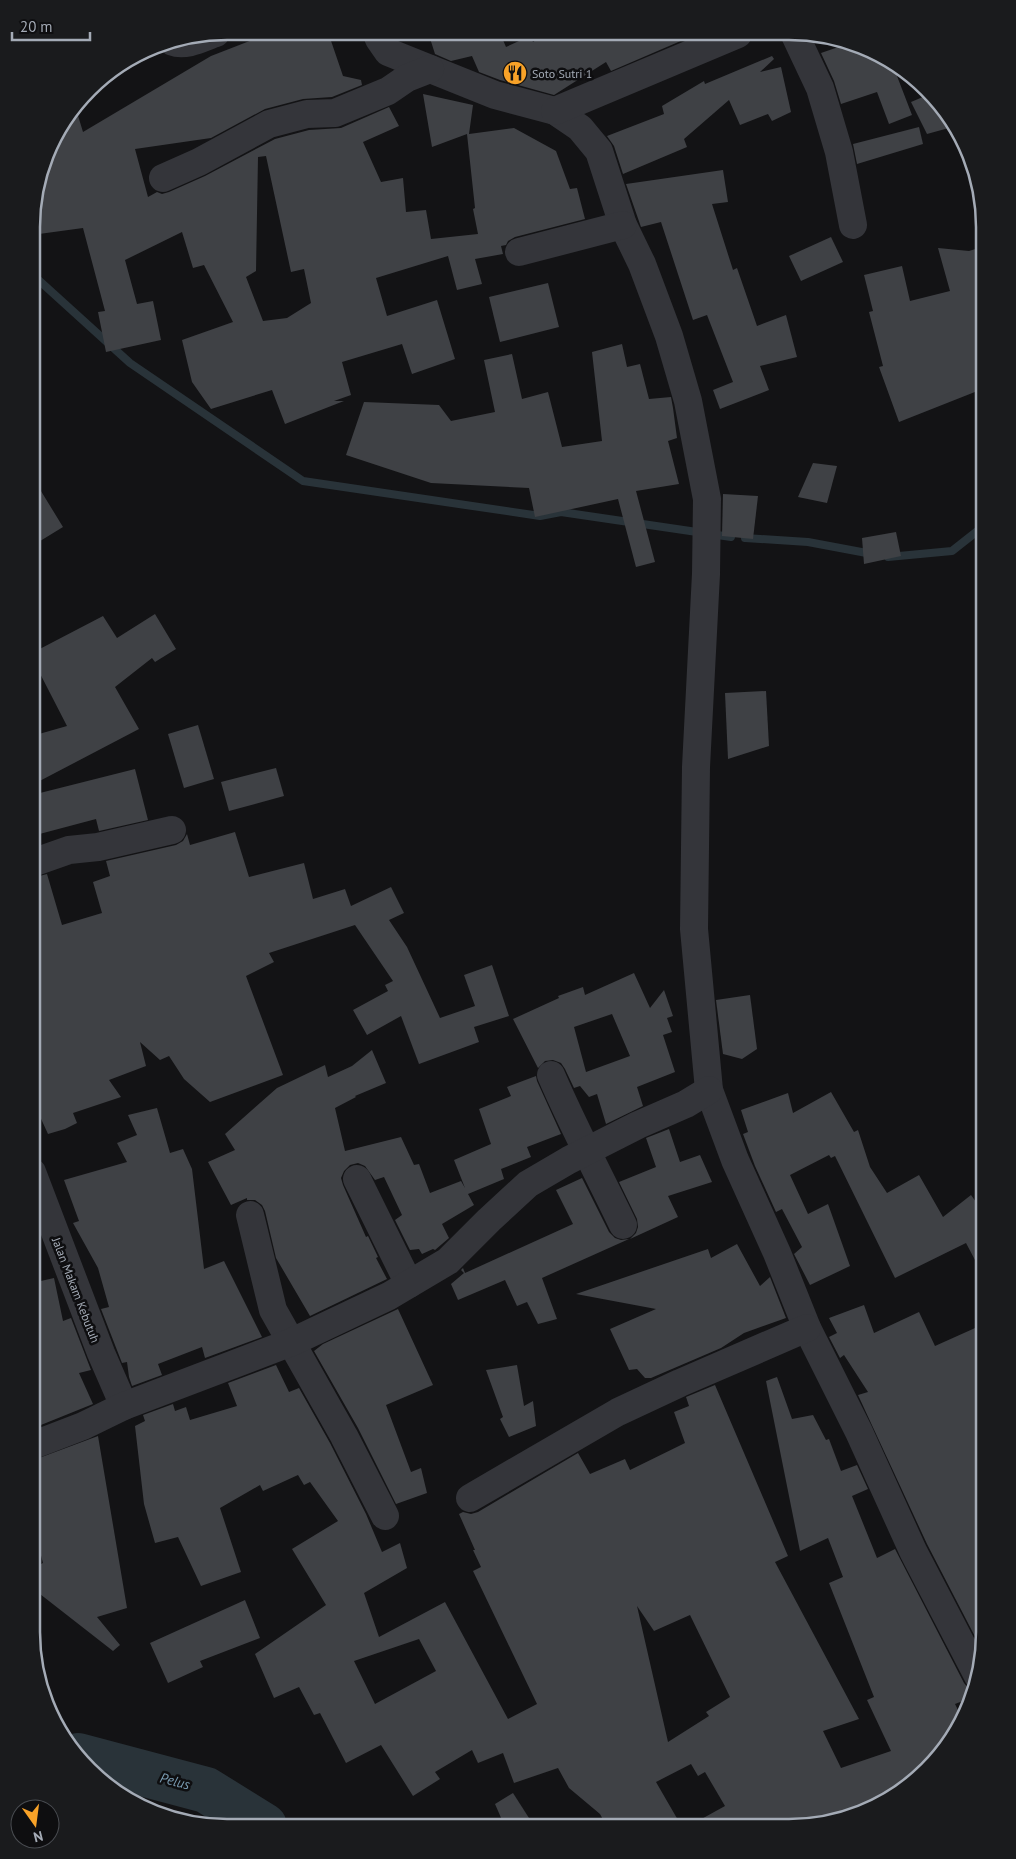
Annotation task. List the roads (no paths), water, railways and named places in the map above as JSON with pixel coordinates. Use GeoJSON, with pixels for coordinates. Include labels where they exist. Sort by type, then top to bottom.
{"type":"FeatureCollection","features":[{"type":"Feature","properties":{"kind":"street"},"geometry":{"type":"LineString","coordinates":[[380,40],[388,52],[496,95],[555,111],[580,128],[599,151],[623,225],[642,264],[669,336],[688,401],[707,499],[706,574],[696,767],[694,928],[709,1090],[735,1160],[777,1254],[807,1328],[860,1432],[913,1551],[972,1665]]}},
{"type":"Feature","properties":{"kind":"street"},"geometry":{"type":"LineString","coordinates":[[555,111],[724,40]]}},
{"type":"Feature","properties":{"kind":"street"},"geometry":{"type":"LineString","coordinates":[[796,40],[820,88],[839,152],[853,225]]}},
{"type":"Feature","properties":{"kind":"street"},"geometry":{"type":"LineString","coordinates":[[164,178],[199,162],[269,124],[307,114],[335,113],[388,92],[407,78],[430,69]]}},
{"type":"Feature","properties":{"kind":"street"},"geometry":{"type":"LineString","coordinates":[[519,252],[623,225]]}},
{"type":"Feature","properties":{"kind":"street"},"geometry":{"type":"LineString","coordinates":[[40,860],[69,850],[98,847],[172,830]]}},
{"type":"Feature","properties":{"kind":"street"},"geometry":{"type":"LineString","coordinates":[[551,1075],[577,1134],[623,1225]]}},
{"type":"Feature","properties":{"kind":"street"},"geometry":{"type":"LineString","coordinates":[[40,1443],[83,1426],[124,1406],[292,1342],[390,1296],[448,1262],[528,1184],[568,1160],[638,1125],[686,1104],[709,1090]]}},
{"type":"Feature","properties":{"kind":"street"},"geometry":{"type":"LineString","coordinates":[[357,1179],[409,1284]]}},
{"type":"Feature","properties":{"kind":"street","name":"Jalan Makam Kebutuh"},"geometry":{"type":"LineString","coordinates":[[40,1193],[101,1353],[124,1406]]}},
{"type":"Feature","properties":{"kind":"street"},"geometry":{"type":"LineString","coordinates":[[250,1215],[273,1310],[344,1436],[385,1516]]}},
{"type":"Feature","properties":{"kind":"street"},"geometry":{"type":"LineString","coordinates":[[470,1498],[618,1412],[807,1328]]}},
{"type":"Feature","properties":{"kind":"waterway"},"geometry":{"type":"LineString","coordinates":[[40,281],[130,363],[303,481],[540,516],[561,512],[731,537]]}},
{"type":"Feature","properties":{"kind":"waterway"},"geometry":{"type":"LineString","coordinates":[[888,557],[952,551],[976,532]]}},
{"type":"Feature","properties":{"kind":"waterway"},"geometry":{"type":"LineString","coordinates":[[745,538],[808,542],[872,554]]}},
{"type":"Feature","properties":{"kind":"waterway","name":"Pelus"},"geometry":{"type":"LineString","coordinates":[[90,1759],[206,1790],[253,1819]]}},
{"type":"Feature","properties":{"kind":"place","name":"Soto Sutri 1"},"geometry":{"type":"Point","coordinates":[515,73]}}]}
